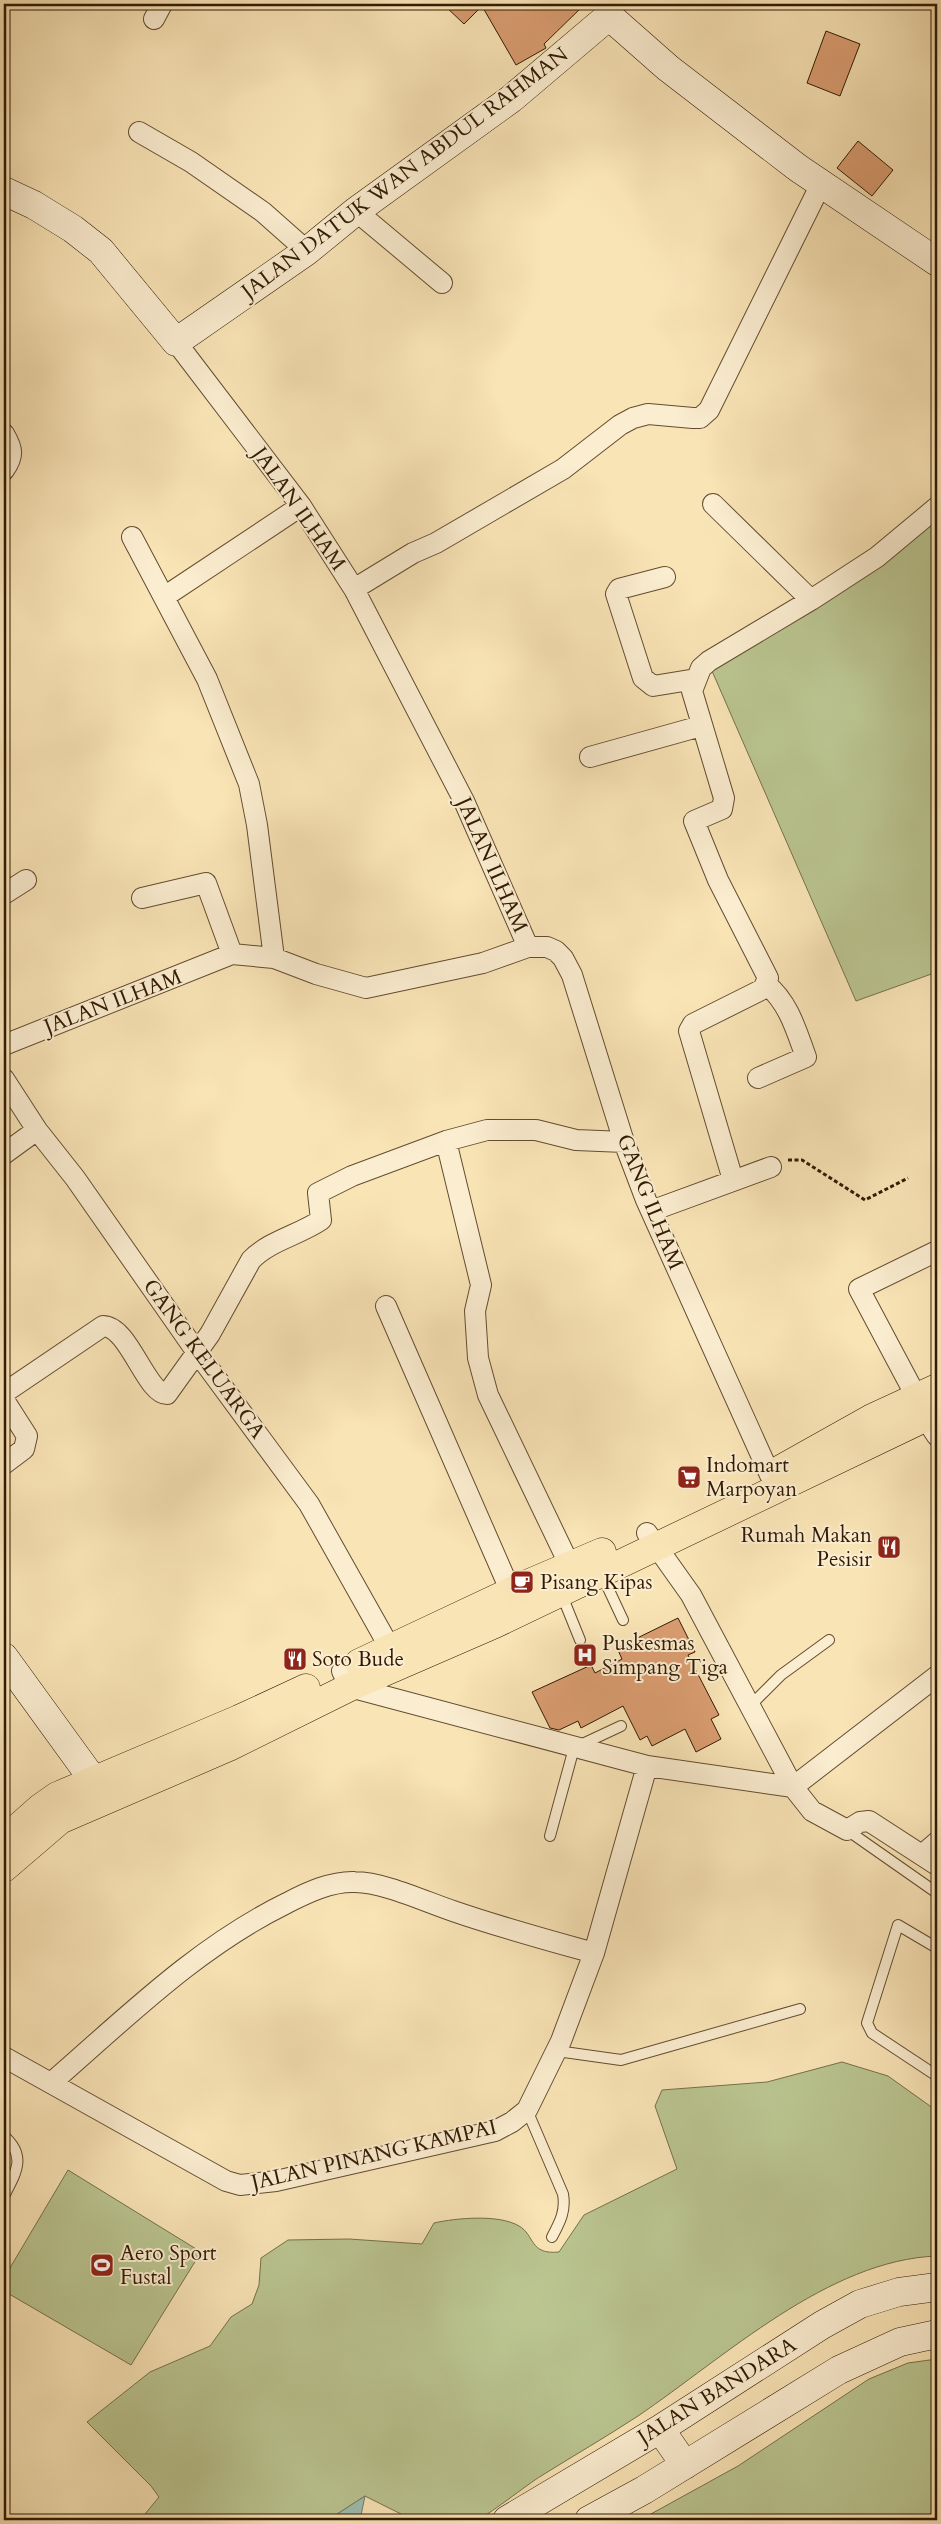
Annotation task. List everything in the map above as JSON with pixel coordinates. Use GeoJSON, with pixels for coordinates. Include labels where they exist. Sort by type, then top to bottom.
{"type":"FeatureCollection","features":[{"type":"Feature","properties":{"kind":"highway"},"geometry":{"type":"LineString","coordinates":[[4,1868],[60,1820],[99,1790],[174,1744],[494,1624],[601,1572],[651,1539],[872,1418],[931,1410]]}},
{"type":"Feature","properties":{"kind":"highway"},"geometry":{"type":"LineString","coordinates":[[346,1679],[390,1648],[570,1566],[651,1539],[776,1491],[931,1410]]}},
{"type":"Feature","properties":{"kind":"highway"},"geometry":{"type":"LineString","coordinates":[[4,1840],[40,1808],[58,1796],[99,1790]]}},
{"type":"Feature","properties":{"kind":"street","name":"JALAN DATUK WAN ABDUL RAHMAN"},"geometry":{"type":"LineString","coordinates":[[176,342],[307,251],[356,211],[511,98],[604,10],[668,68],[821,184],[937,262]]}},
{"type":"Feature","properties":{"kind":"street"},"geometry":{"type":"LineString","coordinates":[[139,132],[191,162],[263,212],[307,251]]}},
{"type":"Feature","properties":{"kind":"street"},"geometry":{"type":"LineString","coordinates":[[354,589],[412,553],[436,543],[563,469],[620,425],[633,418],[648,414],[693,418],[705,415],[821,184]]}},
{"type":"Feature","properties":{"kind":"street"},"geometry":{"type":"LineString","coordinates":[[4,190],[73,230],[101,251],[176,342]]}},
{"type":"Feature","properties":{"kind":"street"},"geometry":{"type":"LineString","coordinates":[[356,211],[442,283]]}},
{"type":"Feature","properties":{"kind":"street","name":"JALAN ILHAM"},"geometry":{"type":"LineString","coordinates":[[4,1045],[232,954],[274,958],[316,974],[366,988],[483,963],[528,947],[464,800],[354,589],[301,506],[176,342]]}},
{"type":"Feature","properties":{"kind":"street"},"geometry":{"type":"LineString","coordinates":[[4,434],[11,446],[12,453],[11,460],[4,470]]}},
{"type":"Feature","properties":{"kind":"street"},"geometry":{"type":"LineString","coordinates":[[712,504],[811,600]]}},
{"type":"Feature","properties":{"kind":"street"},"geometry":{"type":"LineString","coordinates":[[164,597],[301,506]]}},
{"type":"Feature","properties":{"kind":"street"},"geometry":{"type":"LineString","coordinates":[[733,1180],[689,1031],[693,1024],[763,989],[768,978],[718,880],[694,821],[722,809],[724,798],[692,691],[701,668],[709,661],[811,600],[877,557],[937,507]]}},
{"type":"Feature","properties":{"kind":"street"},"geometry":{"type":"LineString","coordinates":[[132,537],[207,679],[249,784],[257,825],[274,958]]}},
{"type":"Feature","properties":{"kind":"street"},"geometry":{"type":"LineString","coordinates":[[665,577],[619,589],[616,594],[643,678],[647,684],[653,686],[696,679]]}},
{"type":"Feature","properties":{"kind":"street"},"geometry":{"type":"LineString","coordinates":[[590,757],[701,726]]}},
{"type":"Feature","properties":{"kind":"street"},"geometry":{"type":"LineString","coordinates":[[4,894],[26,880]]}},
{"type":"Feature","properties":{"kind":"street"},"geometry":{"type":"LineString","coordinates":[[142,898],[206,883],[232,954]]}},
{"type":"Feature","properties":{"kind":"street","name":"GANG ILHAM"},"geometry":{"type":"LineString","coordinates":[[528,947],[547,947],[556,951],[572,974],[624,1142],[651,1211],[770,1475]]}},
{"type":"Feature","properties":{"kind":"street"},"geometry":{"type":"LineString","coordinates":[[758,1078],[806,1057],[790,1014],[776,993],[766,984]]}},
{"type":"Feature","properties":{"kind":"street","name":"GANG KELUARGA"},"geometry":{"type":"LineString","coordinates":[[4,1079],[36,1130],[74,1178],[197,1353],[309,1504],[390,1648]]}},
{"type":"Feature","properties":{"kind":"street"},"geometry":{"type":"LineString","coordinates":[[4,1154],[36,1130]]}},
{"type":"Feature","properties":{"kind":"street"},"geometry":{"type":"LineString","coordinates":[[4,1393],[103,1326],[115,1329],[154,1386],[164,1395],[170,1392],[197,1353],[251,1260],[260,1252],[306,1230],[321,1220],[318,1194],[352,1176],[446,1141],[487,1130],[536,1130],[576,1140],[624,1142]]}},
{"type":"Feature","properties":{"kind":"street"},"geometry":{"type":"LineString","coordinates":[[446,1141],[480,1285],[475,1311],[478,1358],[488,1395],[570,1566]]}},
{"type":"Feature","properties":{"kind":"street"},"geometry":{"type":"LineString","coordinates":[[651,1211],[771,1167]]}},
{"type":"Feature","properties":{"kind":"street"},"geometry":{"type":"LineString","coordinates":[[931,1410],[859,1289],[937,1251]]}},
{"type":"Feature","properties":{"kind":"street"},"geometry":{"type":"LineString","coordinates":[[386,1306],[512,1592]]}},
{"type":"Feature","properties":{"kind":"street"},"geometry":{"type":"LineString","coordinates":[[4,1400],[27,1436],[24,1449],[4,1464]]}},
{"type":"Feature","properties":{"kind":"street"},"geometry":{"type":"LineString","coordinates":[[651,1539],[691,1595],[793,1787],[812,1812],[846,1830],[860,1822],[869,1821],[932,1854]]}},
{"type":"Feature","properties":{"kind":"street"},"geometry":{"type":"LineString","coordinates":[[4,1658],[99,1790]]}},
{"type":"Feature","properties":{"kind":"street"},"geometry":{"type":"LineString","coordinates":[[346,1679],[574,1748],[647,1766],[793,1787],[937,1676]]}},
{"type":"Feature","properties":{"kind":"street","name":"JALAN PINANG KAMPAI"},"geometry":{"type":"LineString","coordinates":[[4,2057],[226,2181],[240,2185],[276,2181],[495,2131],[512,2122],[527,2110],[557,2050],[594,1953],[647,1766]]}},
{"type":"Feature","properties":{"kind":"street"},"geometry":{"type":"LineString","coordinates":[[51,2083],[184,1967],[218,1942],[260,1916],[301,1896],[342,1883],[374,1884],[497,1926],[594,1953]]}},
{"type":"Feature","properties":{"kind":"street","name":"JALAN BANDARA"},"geometry":{"type":"LineString","coordinates":[[507,2520],[660,2428],[822,2325],[860,2304],[899,2292],[937,2287]]}},
{"type":"Feature","properties":{"kind":"street"},"geometry":{"type":"LineString","coordinates":[[589,2520],[685,2465],[839,2370],[900,2342],[937,2334]]}},
{"type":"Feature","properties":{"kind":"street"},"geometry":{"type":"LineString","coordinates":[[660,2428],[685,2465]]}},
{"type":"Feature","properties":{"kind":"lane"},"geometry":{"type":"LineString","coordinates":[[601,1572],[623,1620]]}},
{"type":"Feature","properties":{"kind":"lane"},"geometry":{"type":"LineString","coordinates":[[561,1592],[580,1640]]}},
{"type":"Feature","properties":{"kind":"lane"},"geometry":{"type":"LineString","coordinates":[[750,1706],[781,1675],[829,1640]]}},
{"type":"Feature","properties":{"kind":"lane"},"geometry":{"type":"LineString","coordinates":[[550,1836],[574,1748],[621,1726]]}},
{"type":"Feature","properties":{"kind":"lane"},"geometry":{"type":"LineString","coordinates":[[846,1830],[937,1893]]}},
{"type":"Feature","properties":{"kind":"lane"},"geometry":{"type":"LineString","coordinates":[[937,1948],[898,1924],[868,2023],[872,2033],[937,2076]]}},
{"type":"Feature","properties":{"kind":"lane"},"geometry":{"type":"LineString","coordinates":[[557,2050],[621,2060],[800,2010]]}},
{"type":"Feature","properties":{"kind":"lane"},"geometry":{"type":"LineString","coordinates":[[527,2110],[563,2194],[565,2205],[562,2218],[552,2237]]}},
{"type":"Feature","properties":{"kind":"lane"},"geometry":{"type":"LineString","coordinates":[[4,2136],[15,2148],[18,2160],[9,2177],[4,2196]]}},
{"type":"Feature","properties":{"kind":"path"},"geometry":{"type":"LineString","coordinates":[[771,1167],[791,1158],[802,1160],[865,1200],[908,1178]]}},
{"type":"Feature","properties":{"kind":"green space"},"geometry":{"type":"Polygon","coordinates":[[[937,515],[937,972],[856,1001],[712,671],[937,515]]]}},
{"type":"Feature","properties":{"kind":"green space"},"geometry":{"type":"Polygon","coordinates":[[[842,2062],[888,2076],[937,2111],[937,2256],[896,2262],[857,2274],[817,2293],[779,2315],[638,2416],[541,2476],[488,2514],[476,2520],[451,2522],[408,2520],[401,2514],[365,2496],[328,2520],[140,2520],[159,2497],[151,2486],[87,2422],[150,2372],[210,2346],[231,2317],[252,2304],[259,2285],[261,2258],[288,2240],[349,2239],[422,2244],[434,2223],[489,2218],[511,2222],[524,2230],[537,2247],[549,2252],[559,2252],[584,2215],[677,2169],[655,2106],[662,2090],[767,2082],[842,2062]]]}},
{"type":"Feature","properties":{"kind":"green space","name":"Aero Sport Fustal"},"geometry":{"type":"Polygon","coordinates":[[[68,2170],[201,2252],[131,2365],[4,2291],[4,2278],[68,2170]]]}},
{"type":"Feature","properties":{"kind":"green space"},"geometry":{"type":"Polygon","coordinates":[[[937,2359],[937,2520],[640,2520],[738,2466],[869,2379],[908,2363],[937,2359]]]}},
{"type":"Feature","properties":{"kind":"shaded area"},"geometry":{"type":"Polygon","coordinates":[[[365,2496],[360,2520],[328,2520],[365,2496]]]}},
{"type":"Feature","properties":{"kind":"building"},"geometry":{"type":"Polygon","coordinates":[[[443,4],[585,4],[544,44],[546,48],[516,65],[482,6],[464,24],[443,4]]]}},
{"type":"Feature","properties":{"kind":"building"},"geometry":{"type":"Polygon","coordinates":[[[826,31],[860,44],[840,96],[807,83],[826,31]]]}},
{"type":"Feature","properties":{"kind":"building"},"geometry":{"type":"Polygon","coordinates":[[[858,141],[893,170],[872,196],[837,168],[858,141]]]}},
{"type":"Feature","properties":{"kind":"building"},"geometry":{"type":"Polygon","coordinates":[[[678,1618],[695,1652],[688,1655],[719,1715],[711,1719],[721,1739],[696,1752],[685,1729],[652,1746],[647,1736],[640,1740],[623,1706],[581,1728],[578,1721],[559,1730],[550,1728],[532,1692],[591,1665],[595,1673],[622,1659],[617,1648],[678,1618]]]}},
{"type":"Feature","properties":{"kind":"place","name":"Indomart Marpoyan"},"geometry":{"type":"Point","coordinates":[689,1477]}},
{"type":"Feature","properties":{"kind":"place","name":"Rumah Makan Pesisir"},"geometry":{"type":"Point","coordinates":[889,1547]}},
{"type":"Feature","properties":{"kind":"place","name":"Pisang Kipas"},"geometry":{"type":"Point","coordinates":[522,1582]}},
{"type":"Feature","properties":{"kind":"place","name":"Puskesmas Simpang Tiga"},"geometry":{"type":"Point","coordinates":[585,1655]}},
{"type":"Feature","properties":{"kind":"place","name":"Soto Bude"},"geometry":{"type":"Point","coordinates":[295,1659]}},
{"type":"Feature","properties":{"kind":"place","name":"Aero Sport Fustal"},"geometry":{"type":"Point","coordinates":[102,2265]}}]}
